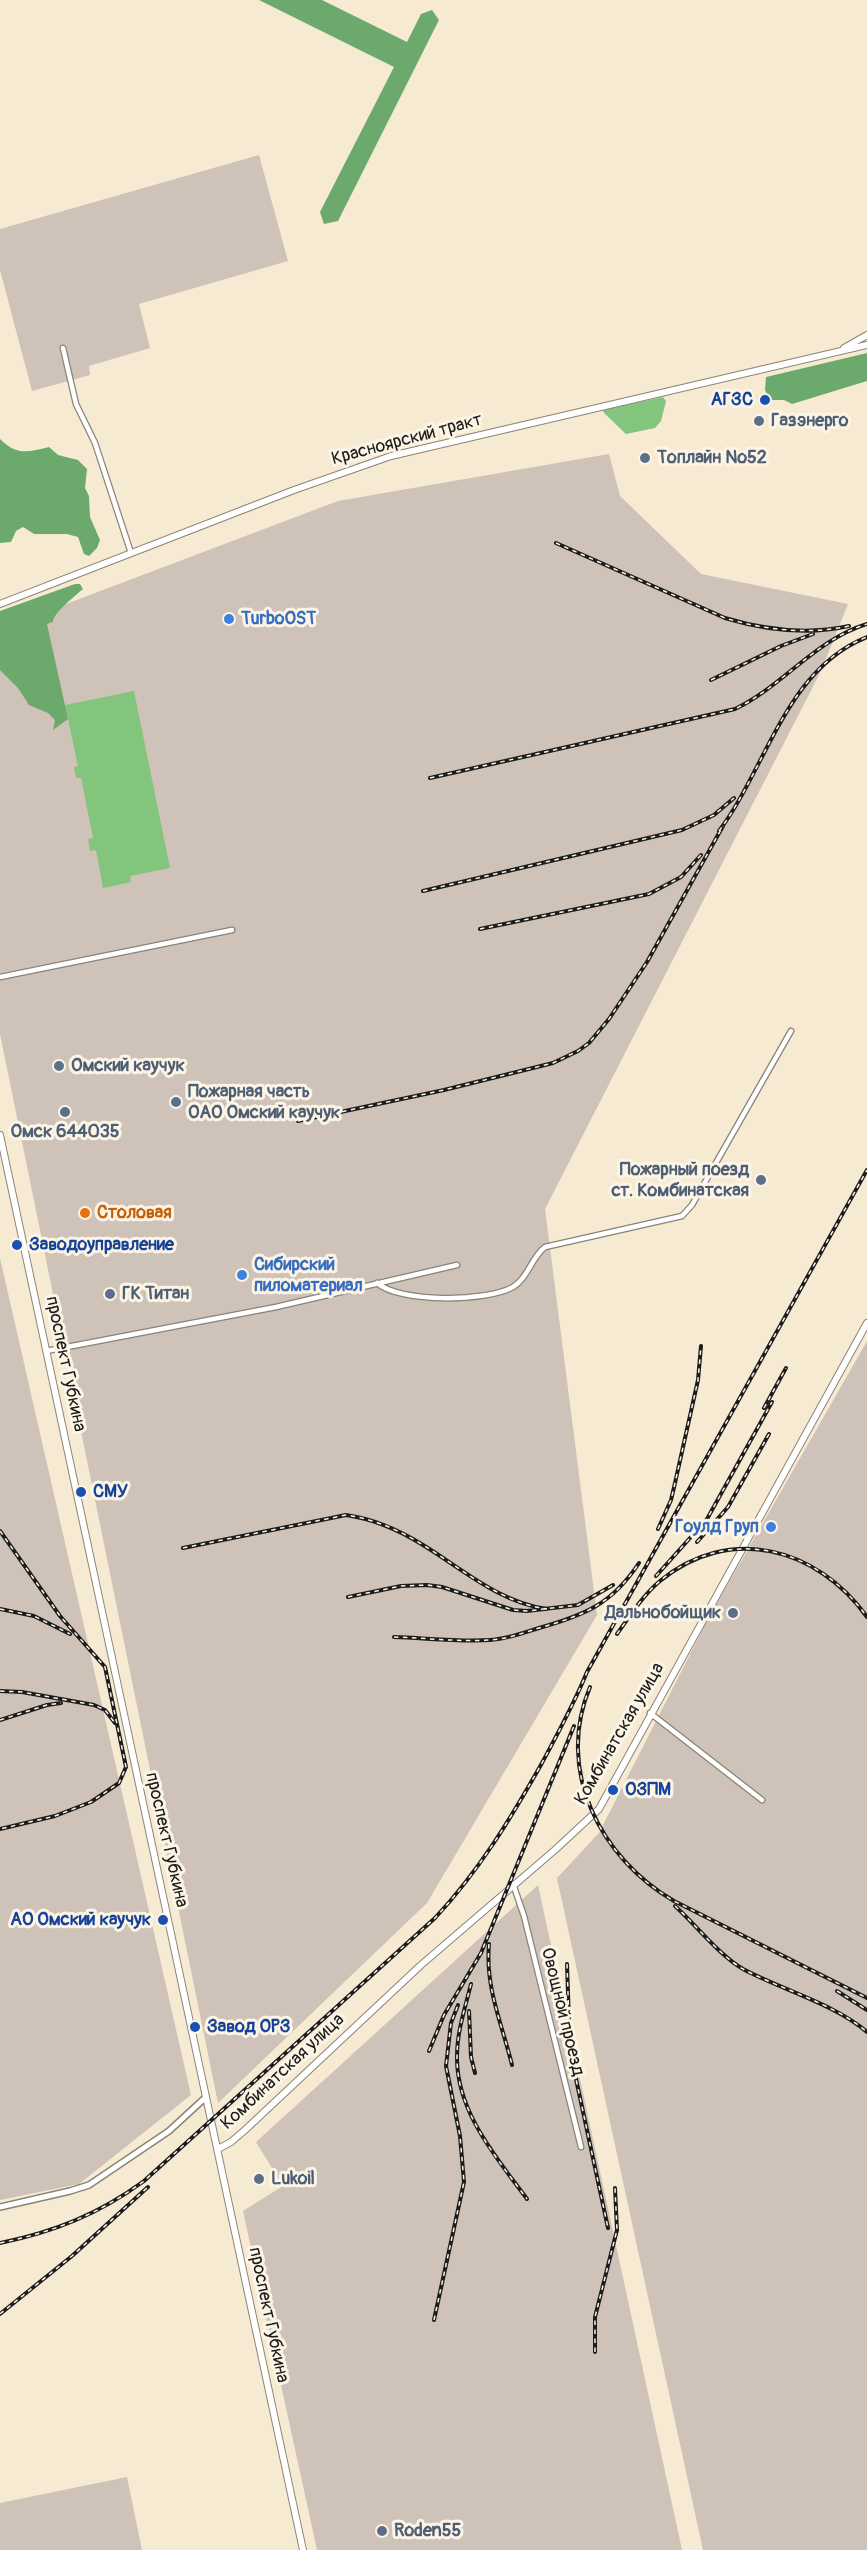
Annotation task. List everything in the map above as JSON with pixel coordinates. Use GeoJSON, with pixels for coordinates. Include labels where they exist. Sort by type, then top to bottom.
{"type":"FeatureCollection","features":[{"type":"Feature","properties":{"kind":"main road"},"geometry":{"type":"LineString","coordinates":[[836,352],[867,335]]}},
{"type":"Feature","properties":{"kind":"main road","name":"Красноярский тракт"},"geometry":{"type":"LineString","coordinates":[[0,604],[294,490],[391,456],[867,345]]}},
{"type":"Feature","properties":{"kind":"main road","name":"проспект Губкина"},"geometry":{"type":"LineString","coordinates":[[0,1136],[303,2550]]}},
{"type":"Feature","properties":{"kind":"main road","name":"Комбинатская улица"},"geometry":{"type":"LineString","coordinates":[[218,2149],[245,2130],[421,1965],[599,1809],[867,1323]]}},
{"type":"Feature","properties":{"kind":"street"},"geometry":{"type":"LineString","coordinates":[[63,348],[76,404],[95,443],[131,552]]}},
{"type":"Feature","properties":{"kind":"street"},"geometry":{"type":"LineString","coordinates":[[0,977],[232,930]]}},
{"type":"Feature","properties":{"kind":"street"},"geometry":{"type":"LineString","coordinates":[[377,1283],[388,1289],[444,1299],[473,1298],[491,1294],[511,1288],[522,1280],[537,1253],[545,1247],[681,1215],[692,1205],[791,1031]]}},
{"type":"Feature","properties":{"kind":"street"},"geometry":{"type":"LineString","coordinates":[[46,1351],[276,1307],[457,1265]]}},
{"type":"Feature","properties":{"kind":"street"},"geometry":{"type":"LineString","coordinates":[[650,1713],[762,1800]]}},
{"type":"Feature","properties":{"kind":"street","name":"Овощной проезд"},"geometry":{"type":"LineString","coordinates":[[513,1884],[527,1927],[581,2147]]}},
{"type":"Feature","properties":{"kind":"street","name":"Комбинатская улица"},"geometry":{"type":"LineString","coordinates":[[0,2207],[89,2185],[169,2131],[206,2097]]}},
{"type":"Feature","properties":{"kind":"shaded area"},"geometry":{"type":"Polygon","coordinates":[[[259,155],[288,261],[139,304],[150,348],[89,366],[90,375],[32,391],[0,270],[0,229],[259,155]]]}},
{"type":"Feature","properties":{"kind":"shaded area"},"geometry":{"type":"Polygon","coordinates":[[[609,454],[620,496],[701,574],[848,604],[821,671],[545,1209],[597,1615],[427,1903],[218,2103],[0,1034],[0,629],[338,501],[609,454]]]}},
{"type":"Feature","properties":{"kind":"shaded area"},"geometry":{"type":"Polygon","coordinates":[[[0,1258],[191,2095],[79,2184],[0,2200],[0,1258]]]}},
{"type":"Feature","properties":{"kind":"shaded area"},"geometry":{"type":"Polygon","coordinates":[[[867,1341],[867,2550],[703,2550],[557,1878],[599,1833],[708,1619],[867,1341]]]}},
{"type":"Feature","properties":{"kind":"shaded area"},"geometry":{"type":"Polygon","coordinates":[[[538,1885],[682,2550],[317,2550],[243,2211],[283,2186],[256,2142],[538,1885]]]}},
{"type":"Feature","properties":{"kind":"shaded area"},"geometry":{"type":"Polygon","coordinates":[[[127,2477],[142,2550],[0,2550],[0,2503],[127,2477]]]}},
{"type":"Feature","properties":{"kind":"green space"},"geometry":{"type":"Polygon","coordinates":[[[259,0],[322,0],[407,42],[421,14],[432,10],[439,20],[338,221],[324,224],[320,212],[394,67],[259,0]]]}},
{"type":"Feature","properties":{"kind":"green space"},"geometry":{"type":"Polygon","coordinates":[[[867,353],[867,381],[792,404],[784,400],[770,400],[765,390],[766,377],[867,353]]]}},
{"type":"Feature","properties":{"kind":"green space"},"geometry":{"type":"Polygon","coordinates":[[[663,397],[666,401],[661,421],[655,428],[626,434],[603,410],[663,397]]]}},
{"type":"Feature","properties":{"kind":"green space"},"geometry":{"type":"Polygon","coordinates":[[[0,439],[12,448],[23,451],[49,447],[58,455],[78,460],[87,469],[85,488],[89,496],[90,517],[100,540],[97,548],[89,556],[84,554],[78,537],[67,534],[34,534],[23,527],[16,531],[11,542],[0,543],[0,439]]]}},
{"type":"Feature","properties":{"kind":"green space"},"geometry":{"type":"Polygon","coordinates":[[[80,584],[83,589],[60,610],[53,622],[47,624],[68,719],[53,730],[55,720],[48,713],[29,705],[18,688],[0,670],[0,611],[80,584]]]}},
{"type":"Feature","properties":{"kind":"green space"},"geometry":{"type":"Polygon","coordinates":[[[134,691],[170,868],[130,876],[131,882],[103,888],[96,850],[90,851],[88,839],[93,838],[81,778],[76,778],[74,767],[78,766],[65,705],[134,691]]]}},
{"type":"Feature","properties":{"kind":"railway"},"geometry":{"type":"LineString","coordinates":[[556,543],[725,618],[755,626],[802,631],[849,626]]}},
{"type":"Feature","properties":{"kind":"railway"},"geometry":{"type":"LineString","coordinates":[[430,778],[735,709],[769,688],[831,641],[867,624]]}},
{"type":"Feature","properties":{"kind":"railway"},"geometry":{"type":"LineString","coordinates":[[711,680],[781,646],[813,634]]}},
{"type":"Feature","properties":{"kind":"railway"},"geometry":{"type":"LineString","coordinates":[[719,831],[736,806],[797,696],[816,672],[839,652],[867,637]]}},
{"type":"Feature","properties":{"kind":"railway"},"geometry":{"type":"LineString","coordinates":[[423,891],[682,830],[714,815],[734,798]]}},
{"type":"Feature","properties":{"kind":"railway"},"geometry":{"type":"LineString","coordinates":[[298,1121],[444,1090],[553,1063],[578,1051],[589,1043],[609,1019],[647,962],[723,826]]}},
{"type":"Feature","properties":{"kind":"railway"},"geometry":{"type":"LineString","coordinates":[[480,929],[649,894],[681,877],[701,855]]}},
{"type":"Feature","properties":{"kind":"railway"},"geometry":{"type":"LineString","coordinates":[[0,2243],[20,2239],[75,2220],[110,2203],[144,2181],[435,1918],[466,1882],[506,1824],[542,1763],[587,1672],[867,1170]]}},
{"type":"Feature","properties":{"kind":"railway"},"geometry":{"type":"LineString","coordinates":[[658,1529],[671,1500],[675,1483],[698,1380],[701,1346]]}},
{"type":"Feature","properties":{"kind":"railway"},"geometry":{"type":"LineString","coordinates":[[764,1408],[786,1368]]}},
{"type":"Feature","properties":{"kind":"railway"},"geometry":{"type":"LineString","coordinates":[[656,1576],[707,1519],[772,1402]]}},
{"type":"Feature","properties":{"kind":"railway"},"geometry":{"type":"LineString","coordinates":[[697,1542],[728,1507],[769,1434]]}},
{"type":"Feature","properties":{"kind":"railway"},"geometry":{"type":"LineString","coordinates":[[183,1548],[346,1515],[376,1522],[395,1530],[497,1592],[513,1600],[547,1609]]}},
{"type":"Feature","properties":{"kind":"railway"},"geometry":{"type":"LineString","coordinates":[[0,1531],[60,1616],[105,1667],[126,1767],[119,1783],[91,1802],[55,1816],[0,1829]]}},
{"type":"Feature","properties":{"kind":"railway"},"geometry":{"type":"LineString","coordinates":[[617,1634],[642,1599],[660,1581],[687,1563],[714,1553],[743,1549],[771,1551],[798,1560],[823,1574],[847,1593],[867,1617]]}},
{"type":"Feature","properties":{"kind":"railway"},"geometry":{"type":"LineString","coordinates":[[394,1637],[478,1640],[521,1634],[584,1613],[596,1606],[618,1589],[639,1563]]}},
{"type":"Feature","properties":{"kind":"railway"},"geometry":{"type":"LineString","coordinates":[[348,1597],[401,1586],[427,1585],[442,1587],[513,1610],[527,1611],[578,1605],[613,1585]]}},
{"type":"Feature","properties":{"kind":"railway"},"geometry":{"type":"LineString","coordinates":[[0,1609],[34,1616],[70,1634]]}},
{"type":"Feature","properties":{"kind":"railway"},"geometry":{"type":"LineString","coordinates":[[590,1687],[581,1718],[578,1749],[582,1780],[591,1809],[606,1836],[625,1861],[648,1883],[674,1901],[867,1998]]}},
{"type":"Feature","properties":{"kind":"railway"},"geometry":{"type":"LineString","coordinates":[[0,1691],[22,1692],[94,1705],[105,1710],[115,1723]]}},
{"type":"Feature","properties":{"kind":"railway"},"geometry":{"type":"LineString","coordinates":[[0,1720],[47,1705],[61,1703]]}},
{"type":"Feature","properties":{"kind":"railway"},"geometry":{"type":"LineString","coordinates":[[429,2051],[444,2015],[481,1953],[574,1726]]}},
{"type":"Feature","properties":{"kind":"railway"},"geometry":{"type":"LineString","coordinates":[[675,1906],[716,1948],[743,1969],[839,2013],[867,2032]]}},
{"type":"Feature","properties":{"kind":"railway"},"geometry":{"type":"LineString","coordinates":[[489,1944],[488,1960],[492,1990],[512,2065]]}},
{"type":"Feature","properties":{"kind":"railway"},"geometry":{"type":"LineString","coordinates":[[567,1964],[570,2051],[608,2228]]}},
{"type":"Feature","properties":{"kind":"railway"},"geometry":{"type":"LineString","coordinates":[[555,1983],[564,2016]]}},
{"type":"Feature","properties":{"kind":"railway"},"geometry":{"type":"LineString","coordinates":[[471,1984],[457,2047],[458,2076],[463,2096],[491,2150],[527,2199]]}},
{"type":"Feature","properties":{"kind":"railway"},"geometry":{"type":"LineString","coordinates":[[837,1991],[867,2010]]}},
{"type":"Feature","properties":{"kind":"railway"},"geometry":{"type":"LineString","coordinates":[[434,2320],[464,2182],[460,2136],[446,2066],[451,2023],[458,2005]]}},
{"type":"Feature","properties":{"kind":"railway"},"geometry":{"type":"LineString","coordinates":[[469,2011],[471,2057],[475,2073]]}},
{"type":"Feature","properties":{"kind":"railway"},"geometry":{"type":"LineString","coordinates":[[0,2314],[72,2256],[148,2187]]}},
{"type":"Feature","properties":{"kind":"railway"},"geometry":{"type":"LineString","coordinates":[[595,2352],[595,2317],[617,2230],[615,2188]]}},
{"type":"Feature","properties":{"kind":"place","name":"АГЗС"},"geometry":{"type":"Point","coordinates":[765,400]}},
{"type":"Feature","properties":{"kind":"place","name":"Газэнерго"},"geometry":{"type":"Point","coordinates":[759,421]}},
{"type":"Feature","properties":{"kind":"place","name":"Топлайн №52"},"geometry":{"type":"Point","coordinates":[645,458]}},
{"type":"Feature","properties":{"kind":"place","name":"TurboOST"},"geometry":{"type":"Point","coordinates":[229,619]}},
{"type":"Feature","properties":{"kind":"place","name":"Омский каучук"},"geometry":{"type":"Point","coordinates":[59,1066]}},
{"type":"Feature","properties":{"kind":"place","name":"Пожарная часть ОАО Омский каучук"},"geometry":{"type":"Point","coordinates":[176,1102]}},
{"type":"Feature","properties":{"kind":"place","name":"Омск 644035"},"geometry":{"type":"Point","coordinates":[65,1112]}},
{"type":"Feature","properties":{"kind":"place","name":"Пожарный поезд ст. Комбинатская"},"geometry":{"type":"Point","coordinates":[761,1180]}},
{"type":"Feature","properties":{"kind":"place","name":"Столовая"},"geometry":{"type":"Point","coordinates":[85,1213]}},
{"type":"Feature","properties":{"kind":"place","name":"Заводоуправление"},"geometry":{"type":"Point","coordinates":[17,1245]}},
{"type":"Feature","properties":{"kind":"place","name":"Сибирский пиломатериал"},"geometry":{"type":"Point","coordinates":[242,1275]}},
{"type":"Feature","properties":{"kind":"place","name":"ГК Титан"},"geometry":{"type":"Point","coordinates":[110,1294]}},
{"type":"Feature","properties":{"kind":"place","name":"СМУ"},"geometry":{"type":"Point","coordinates":[81,1492]}},
{"type":"Feature","properties":{"kind":"place","name":"Гоулд Груп"},"geometry":{"type":"Point","coordinates":[771,1527]}},
{"type":"Feature","properties":{"kind":"place","name":"Дальнобойщик"},"geometry":{"type":"Point","coordinates":[733,1613]}},
{"type":"Feature","properties":{"kind":"place","name":"ОЗПМ"},"geometry":{"type":"Point","coordinates":[613,1790]}},
{"type":"Feature","properties":{"kind":"place","name":"АО Омский каучук"},"geometry":{"type":"Point","coordinates":[163,1920]}},
{"type":"Feature","properties":{"kind":"place","name":"Завод ОРЗ"},"geometry":{"type":"Point","coordinates":[195,2027]}},
{"type":"Feature","properties":{"kind":"place","name":"Lukoil"},"geometry":{"type":"Point","coordinates":[259,2179]}},
{"type":"Feature","properties":{"kind":"place","name":"Roden55"},"geometry":{"type":"Point","coordinates":[382,2531]}}]}
